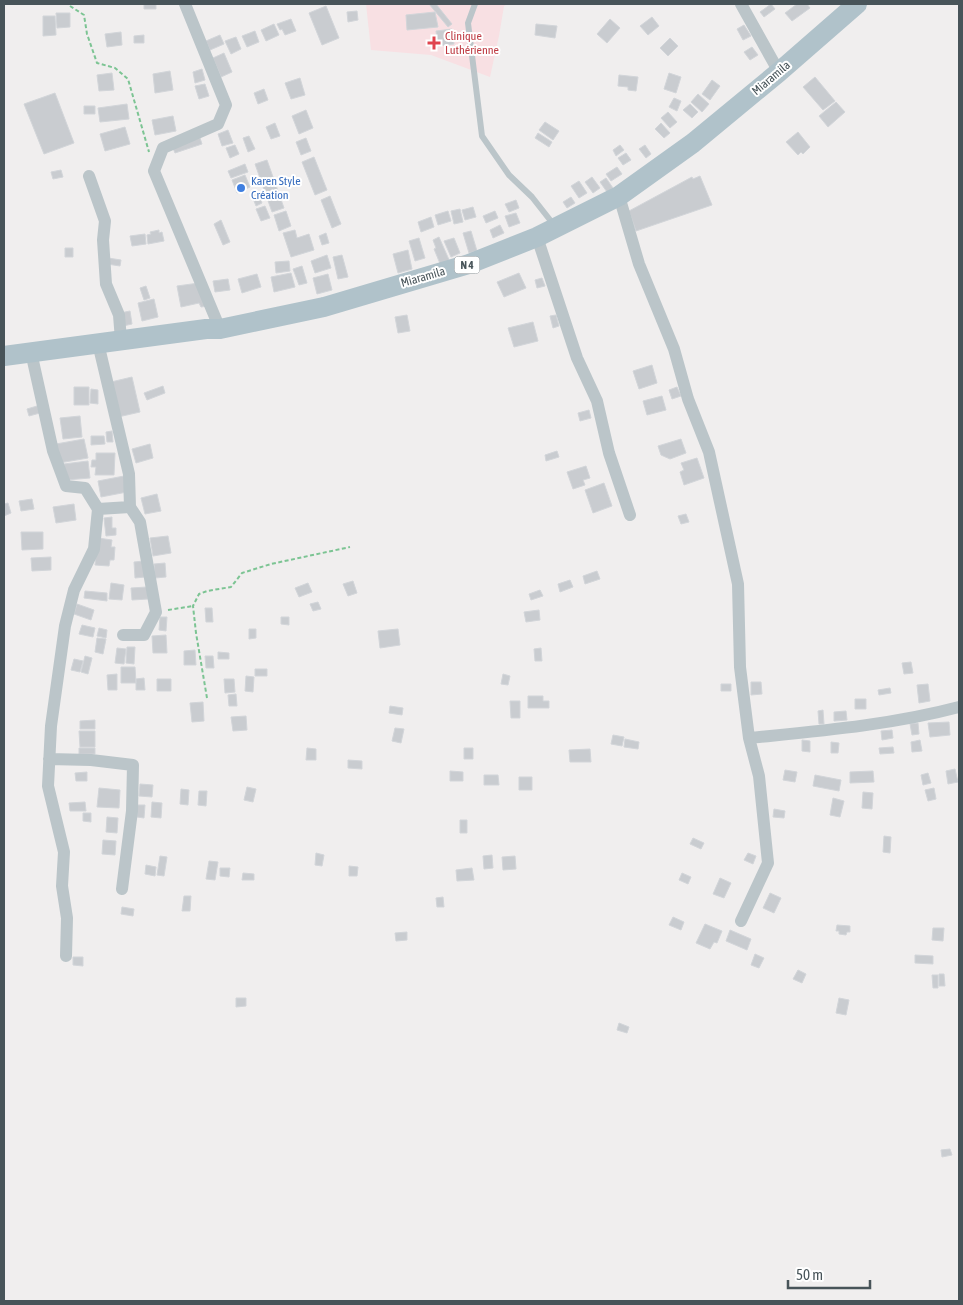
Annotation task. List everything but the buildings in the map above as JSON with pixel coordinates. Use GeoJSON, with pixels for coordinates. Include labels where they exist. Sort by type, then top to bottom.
{"type":"FeatureCollection","features":[{"type":"Feature","properties":{"kind":"main road","name":"Miaramila"},"geometry":{"type":"LineString","coordinates":[[4,356],[206,329],[220,329],[324,307],[469,264],[537,237],[619,196],[692,143],[779,72],[857,4]]}},
{"type":"Feature","properties":{"kind":"street"},"geometry":{"type":"LineString","coordinates":[[185,4],[226,105],[218,124],[163,148],[154,171],[220,329]]}},
{"type":"Feature","properties":{"kind":"street"},"geometry":{"type":"LineString","coordinates":[[741,4],[779,72]]}},
{"type":"Feature","properties":{"kind":"street"},"geometry":{"type":"LineString","coordinates":[[89,176],[105,221],[103,240],[106,284],[119,315],[120,340]]}},
{"type":"Feature","properties":{"kind":"street"},"geometry":{"type":"LineString","coordinates":[[619,196],[639,264],[674,349],[688,399],[709,452],[738,584],[740,667],[748,738],[759,776],[768,862],[741,921]]}},
{"type":"Feature","properties":{"kind":"street"},"geometry":{"type":"LineString","coordinates":[[537,237],[577,358],[596,401],[609,453],[630,515]]}},
{"type":"Feature","properties":{"kind":"street"},"geometry":{"type":"LineString","coordinates":[[98,343],[129,474],[130,507],[140,522],[156,612],[144,635],[123,635]]}},
{"type":"Feature","properties":{"kind":"street"},"geometry":{"type":"LineString","coordinates":[[31,352],[53,452],[66,486],[85,488],[98,509],[94,549],[74,590],[65,626],[52,719],[49,759],[48,786],[64,852],[62,886],[67,918],[66,956]]}},
{"type":"Feature","properties":{"kind":"street"},"geometry":{"type":"LineString","coordinates":[[98,509],[130,507]]}},
{"type":"Feature","properties":{"kind":"street"},"geometry":{"type":"LineString","coordinates":[[748,738],[866,724],[959,707]]}},
{"type":"Feature","properties":{"kind":"street"},"geometry":{"type":"LineString","coordinates":[[49,759],[91,760],[134,765],[132,811],[122,889]]}},
{"type":"Feature","properties":{"kind":"lane"},"geometry":{"type":"LineString","coordinates":[[475,4],[468,23],[482,136],[508,174],[532,197],[556,228]]}},
{"type":"Feature","properties":{"kind":"path"},"geometry":{"type":"LineString","coordinates":[[70,6],[84,15],[92,51],[97,63],[116,68],[128,79],[154,171]]}},
{"type":"Feature","properties":{"kind":"path"},"geometry":{"type":"LineString","coordinates":[[207,698],[193,606],[199,594],[207,590],[231,587],[242,573],[271,564],[350,547]]}},
{"type":"Feature","properties":{"kind":"path"},"geometry":{"type":"LineString","coordinates":[[156,612],[193,606]]}},
{"type":"Feature","properties":{"kind":"shaded area","name":"Clinique Luthérienne"},"geometry":{"type":"Polygon","coordinates":[[[366,4],[507,4],[504,6],[490,77],[431,55],[371,50],[366,4]]]}},
{"type":"Feature","properties":{"kind":"place","name":"Clinique Luthérienne"},"geometry":{"type":"Point","coordinates":[434,43]}},
{"type":"Feature","properties":{"kind":"place","name":"Karen Style Création"},"geometry":{"type":"Point","coordinates":[241,188]}}]}
